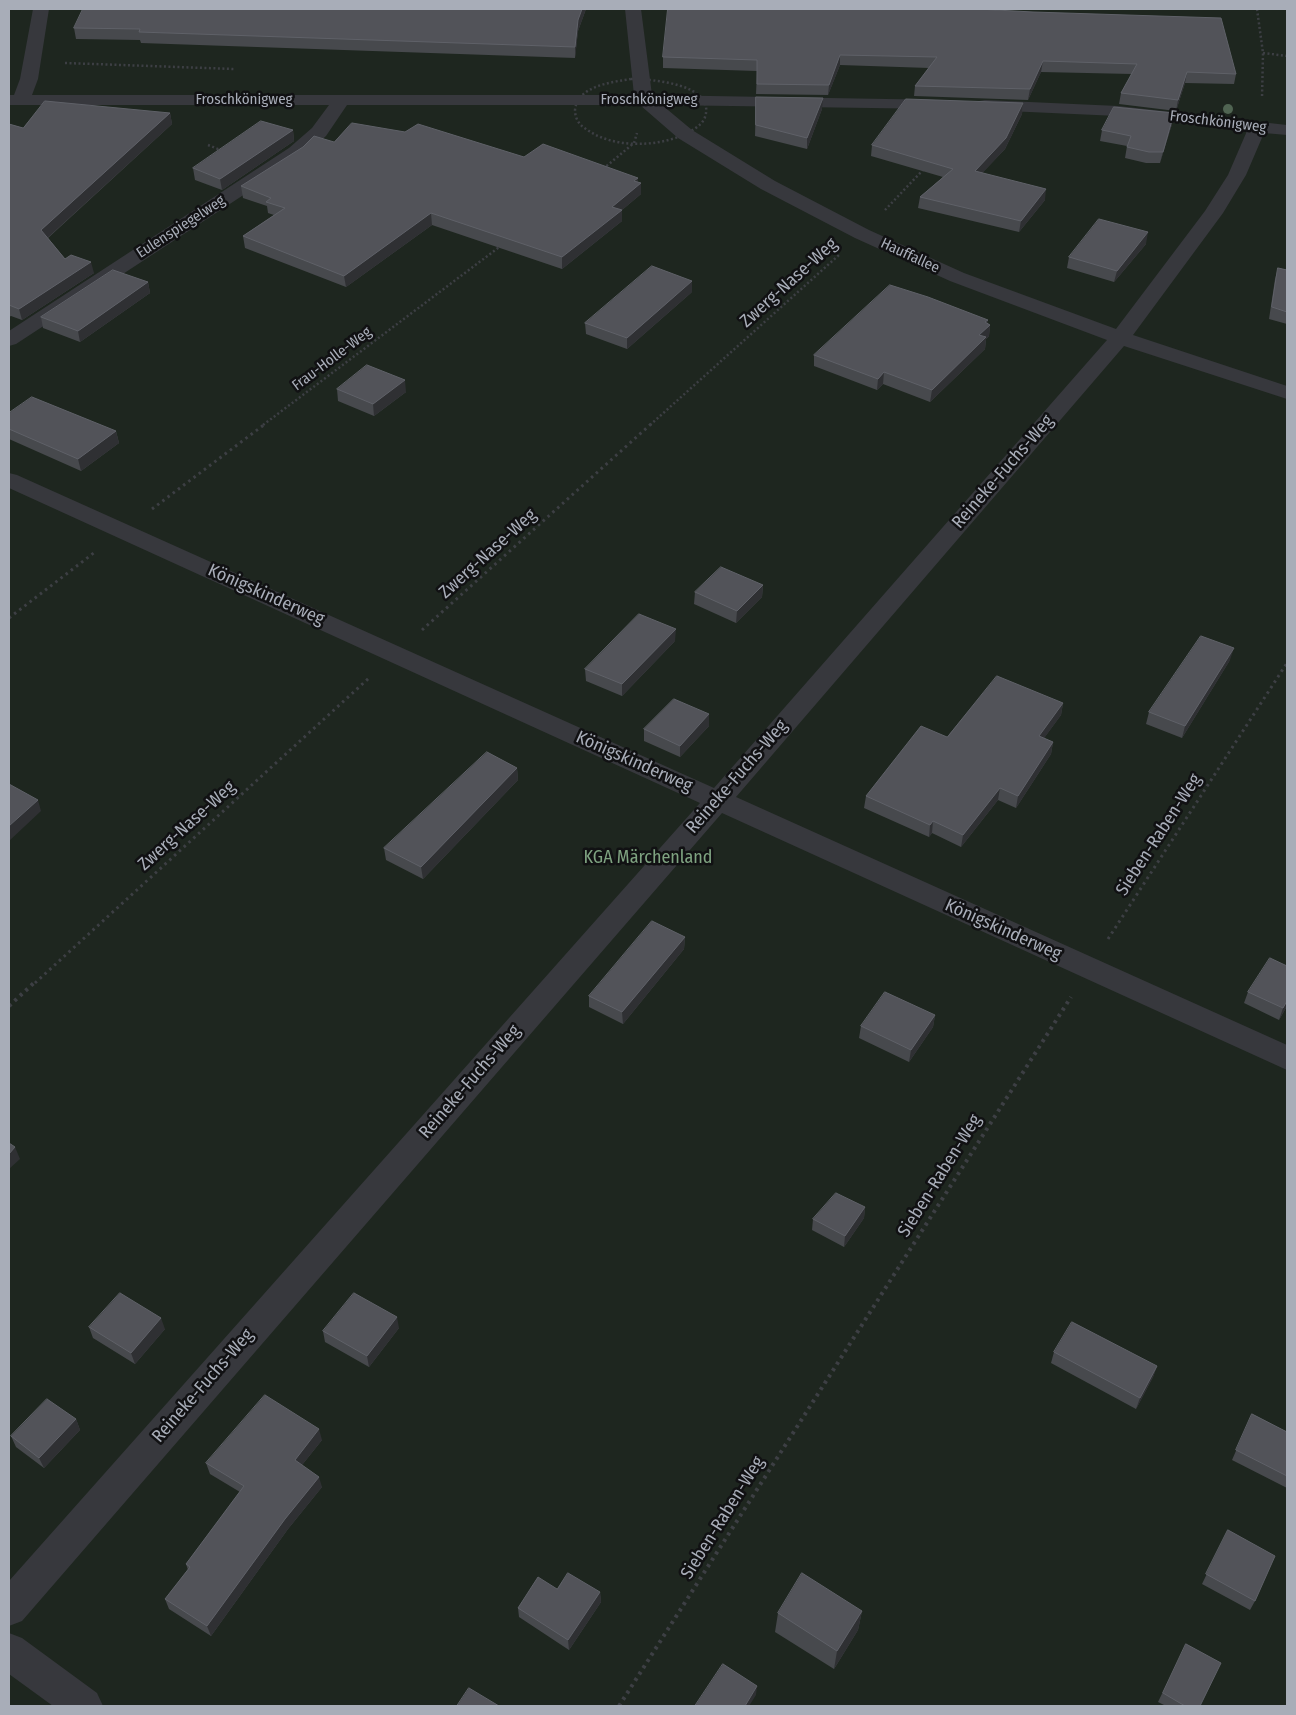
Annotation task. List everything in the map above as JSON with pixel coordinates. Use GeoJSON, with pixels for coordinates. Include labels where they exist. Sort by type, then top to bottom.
{"type":"FeatureCollection","features":[{"type":"Feature","properties":{"kind":"lane"},"geometry":{"type":"LineString","coordinates":[[15,99],[29,79],[41,9]]}},
{"type":"Feature","properties":{"kind":"lane"},"geometry":{"type":"LineString","coordinates":[[633,9],[644,100]]}},
{"type":"Feature","properties":{"kind":"lane","name":"Froschkönigweg"},"geometry":{"type":"LineString","coordinates":[[15,99],[644,100],[958,104],[1118,111],[1287,130]]}},
{"type":"Feature","properties":{"kind":"lane","name":"Hauffallee"},"geometry":{"type":"LineString","coordinates":[[644,100],[685,134],[768,185],[862,234],[957,277],[1120,338],[1287,393]]}},
{"type":"Feature","properties":{"kind":"lane","name":"Eulenspiegelweg"},"geometry":{"type":"LineString","coordinates":[[9,340],[296,152],[319,132],[341,101]]}},
{"type":"Feature","properties":{"kind":"lane","name":"Reineke-Fuchs-Weg"},"geometry":{"type":"LineString","coordinates":[[9,1608],[718,800],[1120,338],[1213,213],[1237,175],[1258,126]]}},
{"type":"Feature","properties":{"kind":"lane","name":"Königskinderweg"},"geometry":{"type":"LineString","coordinates":[[9,480],[124,530],[1287,1058]]}},
{"type":"Feature","properties":{"kind":"lane"},"geometry":{"type":"LineString","coordinates":[[9,1651],[84,1706]]}},
{"type":"Feature","properties":{"kind":"path"},"geometry":{"type":"LineString","coordinates":[[1256,9],[1263,52],[1262,99],[1258,126]]}},
{"type":"Feature","properties":{"kind":"path"},"geometry":{"type":"LineString","coordinates":[[1263,52],[1287,56]]}},
{"type":"Feature","properties":{"kind":"path"},"geometry":{"type":"LineString","coordinates":[[600,171],[634,142],[644,100]]}},
{"type":"Feature","properties":{"kind":"path","name":"Zwerg-Nase-Weg"},"geometry":{"type":"LineString","coordinates":[[9,1006],[862,234],[923,170]]}},
{"type":"Feature","properties":{"kind":"path","name":"Frau-Holle-Weg"},"geometry":{"type":"LineString","coordinates":[[9,618],[504,243]]}},
{"type":"Feature","properties":{"kind":"path","name":"Sieben-Raben-Weg"},"geometry":{"type":"LineString","coordinates":[[619,1706],[1089,969],[1287,663]]}},
{"type":"Feature","properties":{"kind":"green space","name":"KGA Märchenland"},"geometry":{"type":"Polygon","coordinates":[[[9,9],[1287,9],[1287,1706],[9,1706],[9,9]]]}},
{"type":"Feature","properties":{"kind":"building"},"geometry":{"type":"Polygon","coordinates":[[[83,9],[582,9],[578,20],[575,47],[139,32],[140,29],[74,28],[83,9]]]}},
{"type":"Feature","properties":{"kind":"building"},"geometry":{"type":"Polygon","coordinates":[[[668,9],[977,9],[1221,18],[1236,74],[1187,72],[1178,100],[1121,93],[1137,64],[1043,61],[1030,89],[915,86],[937,57],[840,55],[829,85],[757,84],[757,60],[663,57],[668,9]]]}},
{"type":"Feature","properties":{"kind":"building"},"geometry":{"type":"Polygon","coordinates":[[[756,97],[823,98],[807,138],[756,125],[756,97]]]}},
{"type":"Feature","properties":{"kind":"building"},"geometry":{"type":"Polygon","coordinates":[[[906,99],[1023,103],[1006,138],[975,171],[1046,189],[1021,221],[920,197],[953,169],[872,145],[906,99]]]}},
{"type":"Feature","properties":{"kind":"building"},"geometry":{"type":"Polygon","coordinates":[[[45,101],[170,113],[41,230],[65,259],[71,255],[91,262],[19,309],[9,305],[9,124],[23,128],[45,101]]]}},
{"type":"Feature","properties":{"kind":"building"},"geometry":{"type":"Polygon","coordinates":[[[1114,107],[1174,113],[1163,152],[1149,152],[1127,147],[1131,136],[1102,130],[1114,107]]]}},
{"type":"Feature","properties":{"kind":"building"},"geometry":{"type":"Polygon","coordinates":[[[261,121],[293,130],[220,179],[193,168],[261,121]]]}},
{"type":"Feature","properties":{"kind":"building"},"geometry":{"type":"Polygon","coordinates":[[[352,123],[405,132],[418,124],[524,157],[543,144],[638,178],[634,181],[641,183],[612,207],[622,210],[562,257],[431,213],[344,276],[243,236],[285,208],[266,202],[271,198],[241,186],[303,147],[314,136],[334,142],[352,123]]]}},
{"type":"Feature","properties":{"kind":"building"},"geometry":{"type":"Polygon","coordinates":[[[1099,219],[1148,232],[1117,271],[1069,257],[1099,219]]]}},
{"type":"Feature","properties":{"kind":"building"},"geometry":{"type":"Polygon","coordinates":[[[652,266],[692,281],[627,338],[585,323],[652,266]]]}},
{"type":"Feature","properties":{"kind":"building"},"geometry":{"type":"Polygon","coordinates":[[[1278,268],[1287,270],[1287,312],[1272,307],[1278,268]]]}},
{"type":"Feature","properties":{"kind":"building"},"geometry":{"type":"Polygon","coordinates":[[[113,270],[148,282],[78,331],[41,317],[113,270]]]}},
{"type":"Feature","properties":{"kind":"building"},"geometry":{"type":"Polygon","coordinates":[[[890,285],[988,320],[985,322],[990,325],[979,335],[986,337],[932,390],[884,372],[878,379],[814,355],[890,285]]]}},
{"type":"Feature","properties":{"kind":"building"},"geometry":{"type":"Polygon","coordinates":[[[367,365],[405,380],[373,404],[337,389],[367,365]]]}},
{"type":"Feature","properties":{"kind":"building"},"geometry":{"type":"Polygon","coordinates":[[[32,397],[116,431],[78,459],[9,429],[9,413],[32,397]]]}},
{"type":"Feature","properties":{"kind":"building"},"geometry":{"type":"Polygon","coordinates":[[[721,567],[763,585],[737,611],[695,592],[721,567]]]}},
{"type":"Feature","properties":{"kind":"building"},"geometry":{"type":"Polygon","coordinates":[[[639,614],[676,629],[622,684],[585,669],[639,614]]]}},
{"type":"Feature","properties":{"kind":"building"},"geometry":{"type":"Polygon","coordinates":[[[1201,636],[1234,648],[1185,726],[1149,712],[1201,636]]]}},
{"type":"Feature","properties":{"kind":"building"},"geometry":{"type":"Polygon","coordinates":[[[997,676],[1063,703],[1039,736],[1053,742],[1018,796],[1000,788],[963,835],[933,821],[930,825],[866,796],[921,726],[947,737],[997,676]]]}},
{"type":"Feature","properties":{"kind":"building"},"geometry":{"type":"Polygon","coordinates":[[[674,699],[709,714],[680,746],[644,729],[674,699]]]}},
{"type":"Feature","properties":{"kind":"building"},"geometry":{"type":"Polygon","coordinates":[[[487,752],[517,768],[421,867],[384,848],[487,752]]]}},
{"type":"Feature","properties":{"kind":"building"},"geometry":{"type":"Polygon","coordinates":[[[9,784],[38,800],[9,826],[9,784]]]}},
{"type":"Feature","properties":{"kind":"building"},"geometry":{"type":"Polygon","coordinates":[[[652,921],[685,937],[622,1012],[589,996],[652,921]]]}},
{"type":"Feature","properties":{"kind":"building"},"geometry":{"type":"Polygon","coordinates":[[[1270,958],[1287,966],[1287,1001],[1283,1008],[1248,992],[1270,958]]]}},
{"type":"Feature","properties":{"kind":"building"},"geometry":{"type":"Polygon","coordinates":[[[885,992],[935,1015],[911,1050],[861,1026],[885,992]]]}},
{"type":"Feature","properties":{"kind":"building"},"geometry":{"type":"Polygon","coordinates":[[[9,1143],[15,1147],[9,1154],[9,1143]]]}},
{"type":"Feature","properties":{"kind":"building"},"geometry":{"type":"Polygon","coordinates":[[[836,1193],[865,1207],[845,1236],[813,1219],[836,1193]]]}},
{"type":"Feature","properties":{"kind":"building"},"geometry":{"type":"Polygon","coordinates":[[[120,1293],[161,1318],[131,1353],[89,1327],[120,1293]]]}},
{"type":"Feature","properties":{"kind":"building"},"geometry":{"type":"Polygon","coordinates":[[[354,1293],[397,1317],[367,1356],[323,1331],[354,1293]]]}},
{"type":"Feature","properties":{"kind":"building"},"geometry":{"type":"Polygon","coordinates":[[[1072,1322],[1157,1366],[1140,1398],[1054,1352],[1072,1322]]]}},
{"type":"Feature","properties":{"kind":"building"},"geometry":{"type":"Polygon","coordinates":[[[265,1395],[319,1429],[295,1460],[319,1477],[285,1519],[207,1626],[165,1599],[190,1567],[186,1564],[244,1486],[206,1463],[265,1395]]]}},
{"type":"Feature","properties":{"kind":"building"},"geometry":{"type":"Polygon","coordinates":[[[47,1399],[76,1419],[39,1458],[11,1436],[47,1399]]]}},
{"type":"Feature","properties":{"kind":"building"},"geometry":{"type":"Polygon","coordinates":[[[1252,1414],[1287,1432],[1287,1476],[1236,1450],[1252,1414]]]}},
{"type":"Feature","properties":{"kind":"building"},"geometry":{"type":"Polygon","coordinates":[[[1228,1530],[1275,1556],[1255,1601],[1206,1574],[1228,1530]]]}},
{"type":"Feature","properties":{"kind":"building"},"geometry":{"type":"Polygon","coordinates":[[[568,1573],[600,1592],[568,1640],[518,1608],[538,1577],[557,1589],[568,1573]]]}},
{"type":"Feature","properties":{"kind":"building"},"geometry":{"type":"Polygon","coordinates":[[[802,1573],[862,1611],[837,1651],[778,1613],[802,1573]]]}},
{"type":"Feature","properties":{"kind":"building"},"geometry":{"type":"Polygon","coordinates":[[[1186,1644],[1221,1663],[1200,1706],[1185,1706],[1163,1693],[1186,1644]]]}},
{"type":"Feature","properties":{"kind":"building"},"geometry":{"type":"Polygon","coordinates":[[[723,1664],[757,1686],[745,1706],[695,1706],[723,1664]]]}},
{"type":"Feature","properties":{"kind":"building"},"geometry":{"type":"Polygon","coordinates":[[[469,1688],[499,1706],[457,1706],[469,1688]]]}}]}
